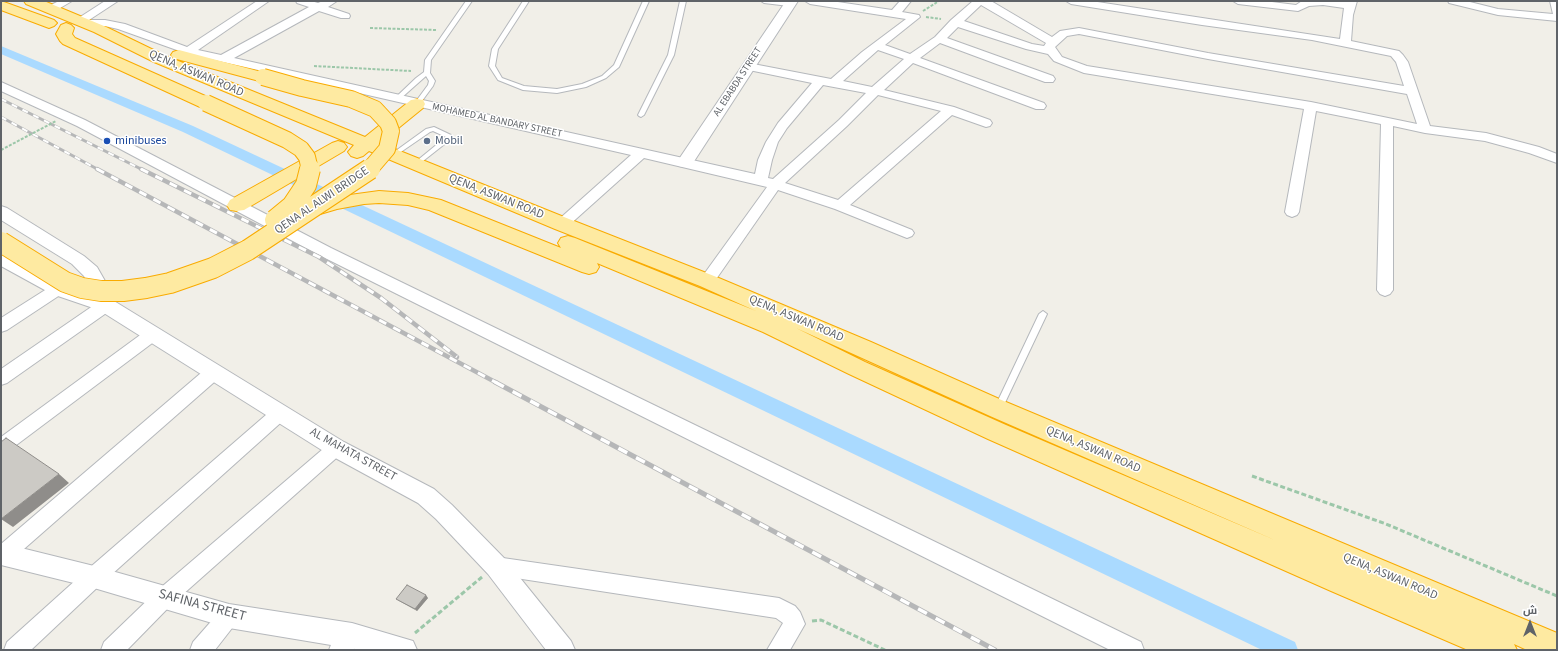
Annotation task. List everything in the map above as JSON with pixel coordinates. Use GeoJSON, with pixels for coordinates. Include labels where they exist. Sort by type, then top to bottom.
{"type":"FeatureCollection","features":[{"type":"Feature","properties":{"kind":"highway","name":"QENA, ASWAN ROAD"},"geometry":{"type":"LineString","coordinates":[[31,1],[59,5],[76,24],[353,148],[562,224],[707,282],[863,348],[998,409],[1557,648]]}},
{"type":"Feature","properties":{"kind":"highway","name":"QENA, ASWAN ROAD"},"geometry":{"type":"LineString","coordinates":[[1,5],[113,35],[149,55],[353,148]]}},
{"type":"Feature","properties":{"kind":"highway","name":"QENA AL ALWI BRIDGE"},"geometry":{"type":"LineString","coordinates":[[1,227],[80,273],[102,279],[133,279],[171,273],[208,260],[280,217],[292,206],[306,185],[310,175],[310,166],[307,157],[295,145],[69,41],[65,38],[64,34],[76,24]]}},
{"type":"Feature","properties":{"kind":"highway","name":"QENA AL ALWI BRIDGE"},"geometry":{"type":"LineString","coordinates":[[2,256],[82,288],[101,291],[123,291],[170,283],[213,268],[242,253],[359,177],[380,159],[387,150],[391,131],[388,123],[375,109],[364,103],[166,51],[128,38],[113,35]]}},
{"type":"Feature","properties":{"kind":"highway"},"geometry":{"type":"LineString","coordinates":[[245,200],[304,167],[353,148],[417,104]]}},
{"type":"Feature","properties":{"kind":"highway","name":"QENA, ASWAN ROAD"},"geometry":{"type":"LineString","coordinates":[[410,169],[771,326],[857,368],[997,432],[1341,582],[1502,650]]}},
{"type":"Feature","properties":{"kind":"highway"},"geometry":{"type":"LineString","coordinates":[[305,213],[335,203],[379,197],[408,199],[434,206],[826,361],[857,368]]}},
{"type":"Feature","properties":{"kind":"street"},"geometry":{"type":"LineString","coordinates":[[76,24],[113,1]]}},
{"type":"Feature","properties":{"kind":"street"},"geometry":{"type":"LineString","coordinates":[[188,51],[264,1]]}},
{"type":"Feature","properties":{"kind":"street"},"geometry":{"type":"LineString","coordinates":[[301,1],[345,16]]}},
{"type":"Feature","properties":{"kind":"street"},"geometry":{"type":"LineString","coordinates":[[223,59],[318,7],[332,1]]}},
{"type":"Feature","properties":{"kind":"street"},"geometry":{"type":"LineString","coordinates":[[810,1],[856,4],[895,13],[917,16]]}},
{"type":"Feature","properties":{"kind":"street"},"geometry":{"type":"LineString","coordinates":[[895,13],[906,1]]}},
{"type":"Feature","properties":{"kind":"street"},"geometry":{"type":"LineString","coordinates":[[707,282],[776,184],[843,123],[875,90],[911,59],[939,39],[955,22],[979,1]]}},
{"type":"Feature","properties":{"kind":"street"},"geometry":{"type":"LineString","coordinates":[[983,1],[996,4],[1051,47],[1058,59],[1084,69],[1311,106],[1424,129],[1486,137],[1534,150],[1557,159]]}},
{"type":"Feature","properties":{"kind":"street"},"geometry":{"type":"LineString","coordinates":[[1071,1],[1147,14],[1345,42],[1395,53],[1402,62],[1424,129]]}},
{"type":"Feature","properties":{"kind":"street"},"geometry":{"type":"LineString","coordinates":[[1238,1],[1298,8],[1306,3],[1351,3],[1345,42]]}},
{"type":"Feature","properties":{"kind":"street"},"geometry":{"type":"LineString","coordinates":[[1455,1],[1498,12],[1557,18]]}},
{"type":"Feature","properties":{"kind":"street"},"geometry":{"type":"LineString","coordinates":[[1555,1],[1557,12]]}},
{"type":"Feature","properties":{"kind":"street","name":"AL EBABDA STREET"},"geometry":{"type":"LineString","coordinates":[[685,162],[790,3]]}},
{"type":"Feature","properties":{"kind":"street"},"geometry":{"type":"LineString","coordinates":[[761,180],[764,160],[772,142],[782,126],[827,82],[917,16]]}},
{"type":"Feature","properties":{"kind":"street"},"geometry":{"type":"LineString","coordinates":[[955,22],[1030,47],[1051,47],[1064,33],[1079,31],[1208,56],[1412,92]]}},
{"type":"Feature","properties":{"kind":"street","name":"MOHAMED AL BANDARY STREET"},"geometry":{"type":"LineString","coordinates":[[76,24],[105,24],[121,26],[188,51],[396,100],[685,162],[761,180],[840,206],[907,233]]}},
{"type":"Feature","properties":{"kind":"street"},"geometry":{"type":"LineString","coordinates":[[939,39],[1050,79]]}},
{"type":"Feature","properties":{"kind":"street"},"geometry":{"type":"LineString","coordinates":[[878,46],[1040,106]]}},
{"type":"Feature","properties":{"kind":"street"},"geometry":{"type":"LineString","coordinates":[[748,67],[875,90],[950,110],[986,123]]}},
{"type":"Feature","properties":{"kind":"street"},"geometry":{"type":"LineString","coordinates":[[1,86],[245,200],[326,252],[1133,650]]}},
{"type":"Feature","properties":{"kind":"street"},"geometry":{"type":"LineString","coordinates":[[1292,212],[1311,106]]}},
{"type":"Feature","properties":{"kind":"street"},"geometry":{"type":"LineString","coordinates":[[840,206],[950,110]]}},
{"type":"Feature","properties":{"kind":"street"},"geometry":{"type":"LineString","coordinates":[[1385,290],[1387,122]]}},
{"type":"Feature","properties":{"kind":"street"},"geometry":{"type":"LineString","coordinates":[[562,224],[641,153]]}},
{"type":"Feature","properties":{"kind":"street"},"geometry":{"type":"LineString","coordinates":[[1,212],[78,260],[91,272],[100,288],[106,305],[1,378]]}},
{"type":"Feature","properties":{"kind":"street","name":"AL MAHATA STREET"},"geometry":{"type":"LineString","coordinates":[[2,256],[58,288],[106,305],[336,448],[426,496],[444,512],[496,566],[562,650]]}},
{"type":"Feature","properties":{"kind":"street"},"geometry":{"type":"LineString","coordinates":[[1,326],[58,288]]}},
{"type":"Feature","properties":{"kind":"street"},"geometry":{"type":"LineString","coordinates":[[1,447],[153,334]]}},
{"type":"Feature","properties":{"kind":"street"},"geometry":{"type":"LineString","coordinates":[[2,555],[214,372]]}},
{"type":"Feature","properties":{"kind":"street"},"geometry":{"type":"LineString","coordinates":[[15,650],[94,577],[280,413]]}},
{"type":"Feature","properties":{"kind":"street"},"geometry":{"type":"LineString","coordinates":[[112,650],[165,597],[336,448]]}},
{"type":"Feature","properties":{"kind":"street","name":"SAFINA STREET"},"geometry":{"type":"LineString","coordinates":[[2,555],[94,577],[229,616],[346,642],[401,649]]}},
{"type":"Feature","properties":{"kind":"street"},"geometry":{"type":"LineString","coordinates":[[496,566],[779,608],[788,613],[795,624],[778,650]]}},
{"type":"Feature","properties":{"kind":"street"},"geometry":{"type":"LineString","coordinates":[[201,650],[229,616]]}},
{"type":"Feature","properties":{"kind":"lane"},"geometry":{"type":"LineString","coordinates":[[417,104],[431,85],[432,81],[427,73],[428,60],[469,1]]}},
{"type":"Feature","properties":{"kind":"lane"},"geometry":{"type":"LineString","coordinates":[[526,1],[495,49],[492,66],[500,79],[517,86],[523,88],[557,91],[584,86],[604,77],[617,66],[646,1]]}},
{"type":"Feature","properties":{"kind":"lane"},"geometry":{"type":"LineString","coordinates":[[641,115],[671,55],[682,1]]}},
{"type":"Feature","properties":{"kind":"lane"},"geometry":{"type":"LineString","coordinates":[[764,1],[790,3]]}},
{"type":"Feature","properties":{"kind":"lane"},"geometry":{"type":"LineString","coordinates":[[396,100],[418,79],[427,73]]}},
{"type":"Feature","properties":{"kind":"lane"},"geometry":{"type":"LineString","coordinates":[[387,160],[428,130],[434,129],[449,136],[448,139],[410,169]]}},
{"type":"Feature","properties":{"kind":"lane"},"geometry":{"type":"LineString","coordinates":[[998,409],[1043,314]]}},
{"type":"Feature","properties":{"kind":"path"},"geometry":{"type":"LineString","coordinates":[[917,16],[939,1]]}},
{"type":"Feature","properties":{"kind":"path"},"geometry":{"type":"LineString","coordinates":[[917,16],[955,22]]}},
{"type":"Feature","properties":{"kind":"path"},"geometry":{"type":"LineString","coordinates":[[370,28],[449,30]]}},
{"type":"Feature","properties":{"kind":"path"},"geometry":{"type":"LineString","coordinates":[[311,66],[427,73]]}},
{"type":"Feature","properties":{"kind":"path"},"geometry":{"type":"LineString","coordinates":[[1,150],[56,121]]}},
{"type":"Feature","properties":{"kind":"path"},"geometry":{"type":"LineString","coordinates":[[1252,476],[1386,524],[1557,596]]}},
{"type":"Feature","properties":{"kind":"path"},"geometry":{"type":"LineString","coordinates":[[401,649],[496,566]]}},
{"type":"Feature","properties":{"kind":"path"},"geometry":{"type":"LineString","coordinates":[[795,624],[822,620],[885,650]]}},
{"type":"Feature","properties":{"kind":"building"},"geometry":{"type":"Polygon","coordinates":[[[6,438],[59,474],[1,519],[1,442],[6,438]]]}},
{"type":"Feature","properties":{"kind":"building"},"geometry":{"type":"Polygon","coordinates":[[[407,585],[426,595],[415,609],[396,599],[407,585]]]}},
{"type":"Feature","properties":{"kind":"waterway"},"geometry":{"type":"LineString","coordinates":[[1,50],[188,129],[1287,650]]}},
{"type":"Feature","properties":{"kind":"railway"},"geometry":{"type":"LineString","coordinates":[[1,99],[141,169]]}},
{"type":"Feature","properties":{"kind":"railway"},"geometry":{"type":"LineString","coordinates":[[1,117],[99,170]]}},
{"type":"Feature","properties":{"kind":"railway"},"geometry":{"type":"LineString","coordinates":[[97,169],[497,383]]}},
{"type":"Feature","properties":{"kind":"railway"},"geometry":{"type":"LineString","coordinates":[[141,169],[319,257],[381,298],[457,357]]}},
{"type":"Feature","properties":{"kind":"railway"},"geometry":{"type":"LineString","coordinates":[[495,382],[995,650]]}},
{"type":"Feature","properties":{"kind":"place","name":"minibuses"},"geometry":{"type":"Point","coordinates":[107,141]}},
{"type":"Feature","properties":{"kind":"place","name":"Mobil"},"geometry":{"type":"Point","coordinates":[427,141]}}]}
